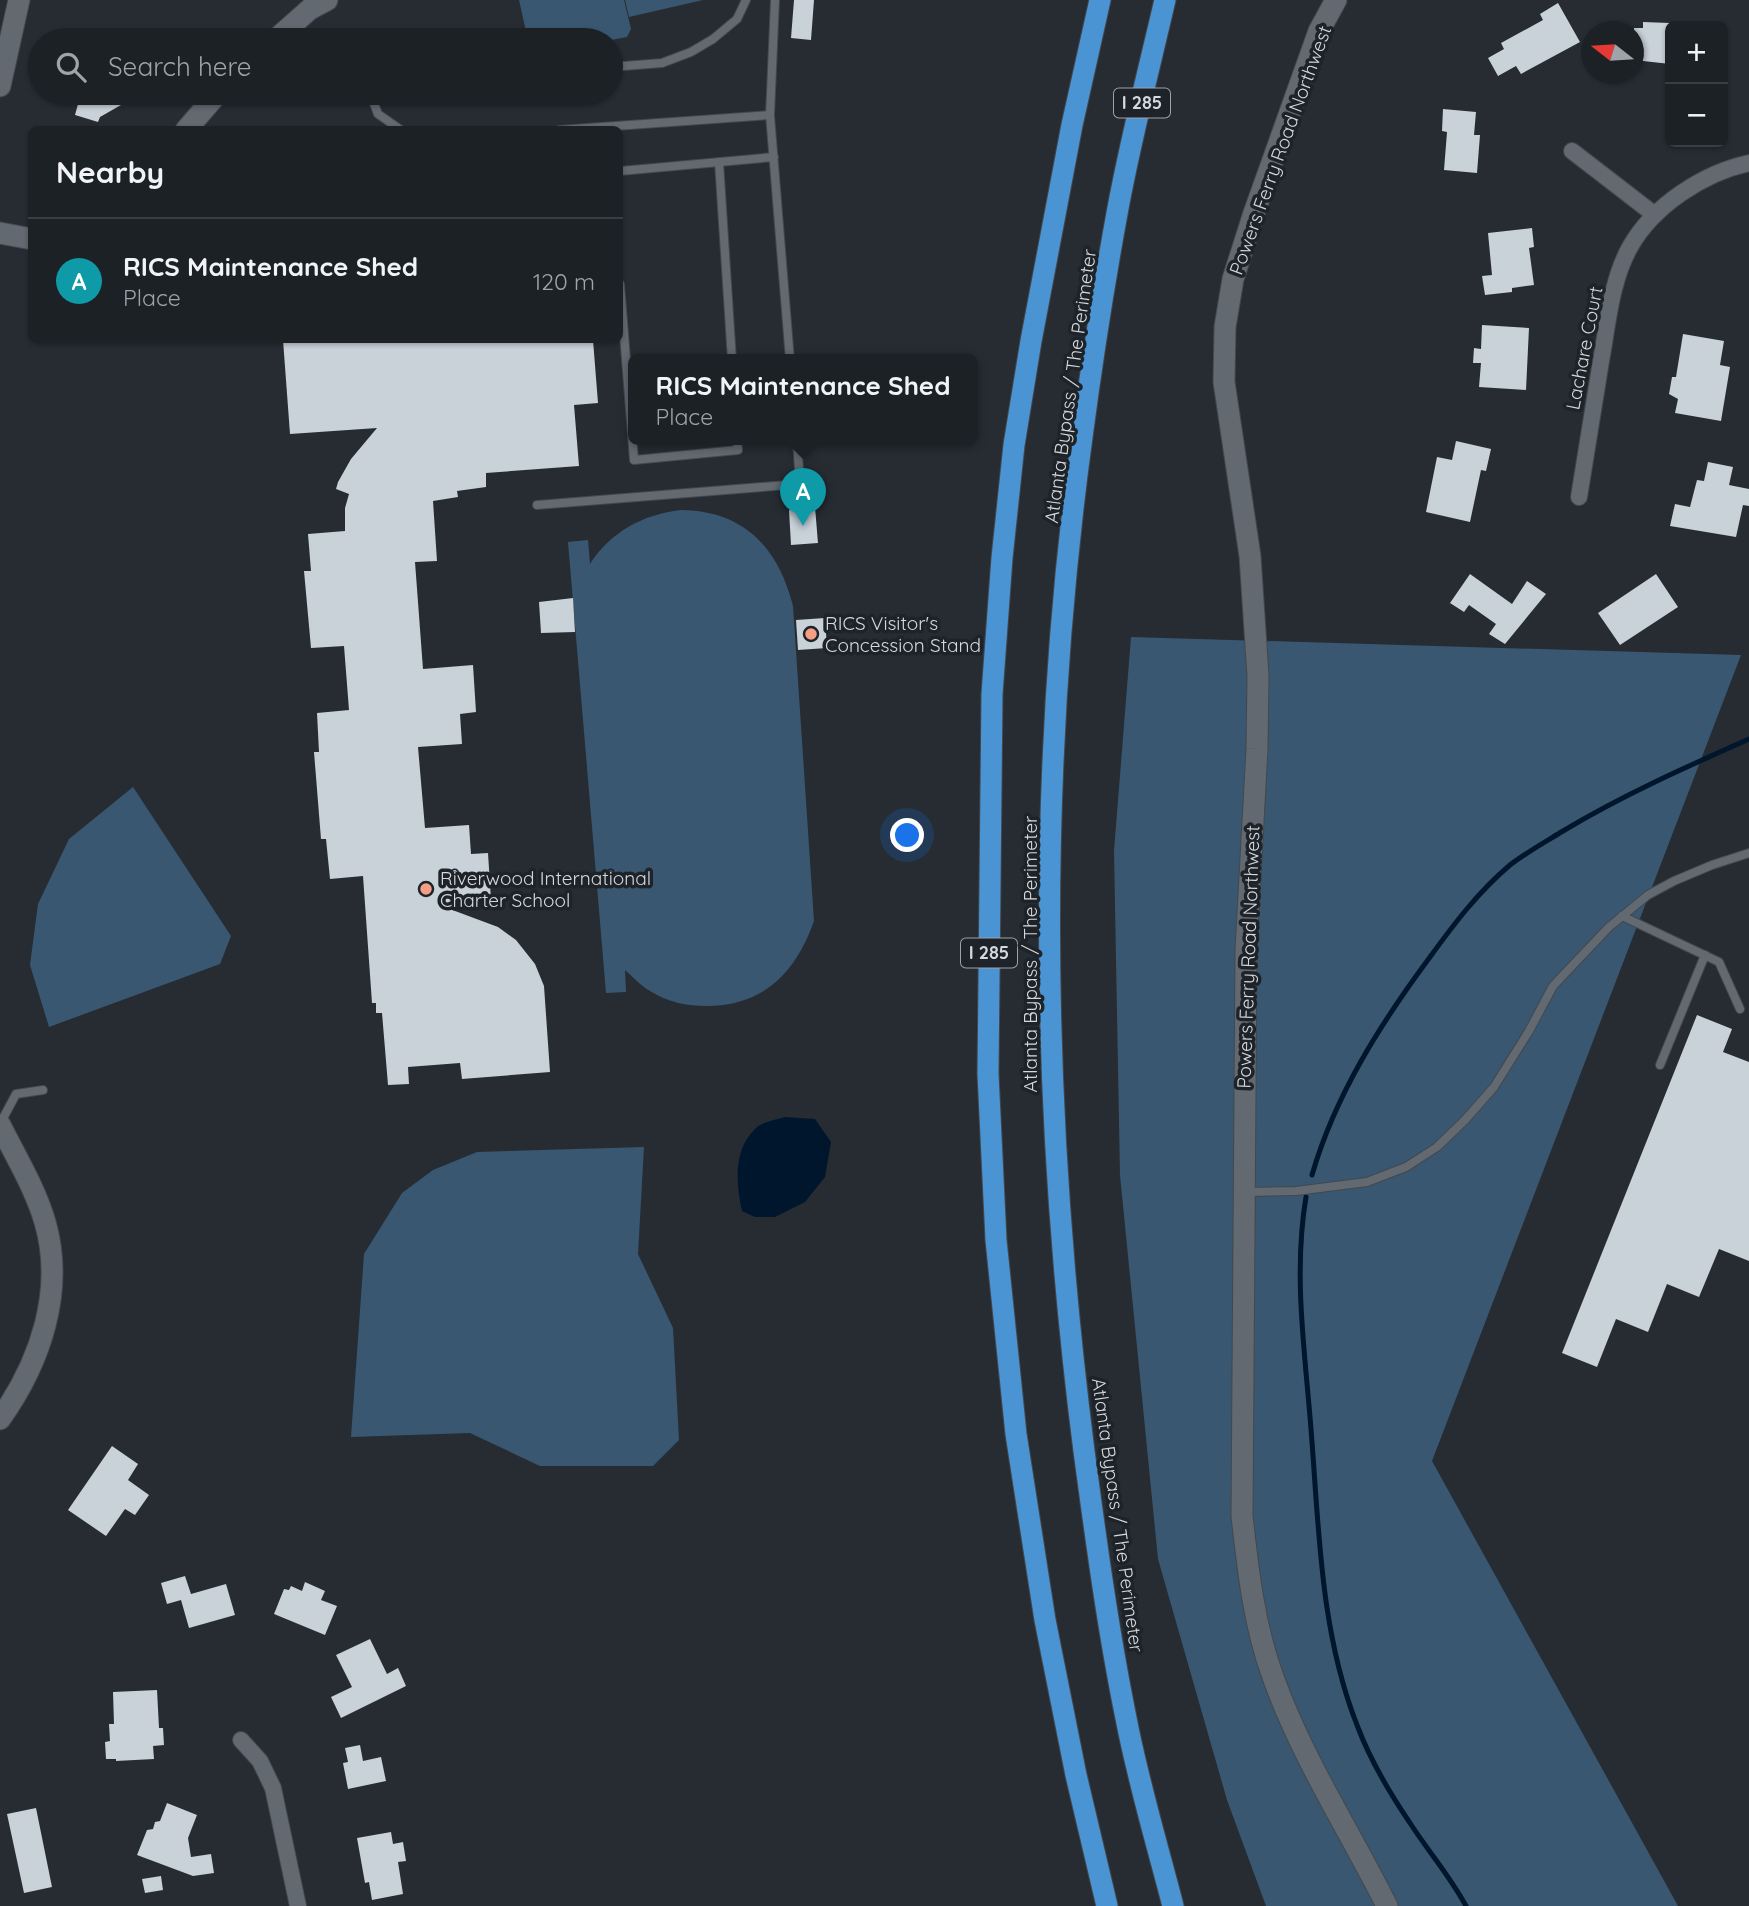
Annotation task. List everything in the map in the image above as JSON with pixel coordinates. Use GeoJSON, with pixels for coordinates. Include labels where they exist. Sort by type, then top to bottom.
{"type":"FeatureCollection","features":[{"type":"Feature","properties":{"kind":"highway","name":"Atlanta Bypass / The Perimeter"},"geometry":{"type":"LineString","coordinates":[[1100,0],[1072,124],[1031,341],[1014,445],[1003,545],[992,694],[988,1074],[996,1240],[1016,1434],[1045,1620],[1076,1775],[1107,1906]]}},
{"type":"Feature","properties":{"kind":"highway","name":"Atlanta Bypass / The Perimeter"},"geometry":{"type":"LineString","coordinates":[[1165,0],[1118,205],[1082,439],[1063,611],[1052,786],[1049,913],[1050,1035],[1061,1242],[1076,1387],[1096,1539],[1126,1721],[1173,1906]]}},
{"type":"Feature","properties":{"kind":"street"},"geometry":{"type":"LineString","coordinates":[[0,86],[19,0]]}},
{"type":"Feature","properties":{"kind":"street"},"geometry":{"type":"LineString","coordinates":[[289,28],[310,9],[327,0]]}},
{"type":"Feature","properties":{"kind":"street","name":"Powers Ferry Road Northwest"},"geometry":{"type":"LineString","coordinates":[[1336,0],[1319,31],[1254,213],[1233,279],[1225,327],[1224,382],[1250,556],[1258,676],[1257,749],[1246,950],[1242,1516],[1251,1598],[1272,1676],[1300,1743],[1387,1906]]}},
{"type":"Feature","properties":{"kind":"street"},"geometry":{"type":"LineString","coordinates":[[189,126],[208,105]]}},
{"type":"Feature","properties":{"kind":"street"},"geometry":{"type":"LineString","coordinates":[[1572,151],[1655,215]]}},
{"type":"Feature","properties":{"kind":"street","name":"Lachare Court"},"geometry":{"type":"LineString","coordinates":[[1579,497],[1612,296],[1630,247],[1655,215],[1678,196],[1710,177],[1749,163]]}},
{"type":"Feature","properties":{"kind":"street"},"geometry":{"type":"LineString","coordinates":[[0,233],[28,238]]}},
{"type":"Feature","properties":{"kind":"street"},"geometry":{"type":"LineString","coordinates":[[0,1124],[36,1197],[51,1251],[51,1288],[45,1328],[32,1365],[0,1419]]}},
{"type":"Feature","properties":{"kind":"street"},"geometry":{"type":"LineString","coordinates":[[241,1740],[260,1761],[273,1788],[298,1906]]}},
{"type":"Feature","properties":{"kind":"lane"},"geometry":{"type":"LineString","coordinates":[[623,66],[662,63],[691,52],[713,39],[737,19],[746,0]]}},
{"type":"Feature","properties":{"kind":"lane"},"geometry":{"type":"LineString","coordinates":[[775,0],[770,115],[790,354]]}},
{"type":"Feature","properties":{"kind":"lane"},"geometry":{"type":"LineString","coordinates":[[375,105],[378,114],[395,126]]}},
{"type":"Feature","properties":{"kind":"lane"},"geometry":{"type":"LineString","coordinates":[[615,126],[770,115]]}},
{"type":"Feature","properties":{"kind":"lane"},"geometry":{"type":"LineString","coordinates":[[623,171],[774,157]]}},
{"type":"Feature","properties":{"kind":"lane"},"geometry":{"type":"LineString","coordinates":[[719,162],[732,354]]}},
{"type":"Feature","properties":{"kind":"lane"},"geometry":{"type":"LineString","coordinates":[[623,322],[628,385]]}},
{"type":"Feature","properties":{"kind":"lane"},"geometry":{"type":"LineString","coordinates":[[633,445],[634,460],[738,450],[738,445]]}},
{"type":"Feature","properties":{"kind":"lane"},"geometry":{"type":"LineString","coordinates":[[537,505],[800,484],[797,445]]}},
{"type":"Feature","properties":{"kind":"lane"},"geometry":{"type":"LineString","coordinates":[[1243,1193],[1306,1191],[1367,1182],[1406,1167],[1437,1147],[1465,1121],[1494,1087],[1553,986],[1622,916],[1648,895],[1674,881],[1749,853]]}},
{"type":"Feature","properties":{"kind":"lane"},"geometry":{"type":"LineString","coordinates":[[1622,916],[1719,962],[1740,1009]]}},
{"type":"Feature","properties":{"kind":"lane"},"geometry":{"type":"LineString","coordinates":[[1660,1065],[1704,955]]}},
{"type":"Feature","properties":{"kind":"lane"},"geometry":{"type":"LineString","coordinates":[[0,1124],[16,1094],[43,1090]]}},
{"type":"Feature","properties":{"kind":"shaded area"},"geometry":{"type":"Polygon","coordinates":[[[519,0],[624,0],[631,29],[627,37],[623,38],[623,28],[525,28],[519,0]]]}},
{"type":"Feature","properties":{"kind":"shaded area"},"geometry":{"type":"Polygon","coordinates":[[[625,0],[703,0],[629,17],[625,0]]]}},
{"type":"Feature","properties":{"kind":"shaded area"},"geometry":{"type":"Polygon","coordinates":[[[681,510],[723,517],[755,536],[778,566],[793,606],[814,921],[798,956],[775,983],[745,1000],[707,1006],[663,998],[643,987],[625,970],[626,992],[606,993],[568,542],[588,540],[590,564],[607,543],[629,526],[667,512],[681,510]]]}},
{"type":"Feature","properties":{"kind":"shaded area"},"geometry":{"type":"Polygon","coordinates":[[[1131,637],[1741,655],[1432,1461],[1678,1906],[1266,1906],[1227,1800],[1158,1559],[1120,1175],[1114,851],[1131,637]]]}},
{"type":"Feature","properties":{"kind":"shaded area"},"geometry":{"type":"Polygon","coordinates":[[[133,787],[231,936],[220,964],[49,1027],[30,965],[38,904],[69,839],[133,787]]]}},
{"type":"Feature","properties":{"kind":"shaded area"},"geometry":{"type":"Polygon","coordinates":[[[785,1117],[815,1119],[831,1142],[825,1177],[805,1202],[775,1217],[755,1217],[742,1211],[738,1190],[738,1168],[743,1147],[758,1127],[785,1117]]]}},
{"type":"Feature","properties":{"kind":"shaded area"},"geometry":{"type":"Polygon","coordinates":[[[644,1147],[638,1254],[673,1328],[679,1440],[653,1466],[540,1466],[470,1433],[351,1437],[364,1254],[402,1193],[433,1170],[477,1152],[644,1147]]]}},
{"type":"Feature","properties":{"kind":"building"},"geometry":{"type":"Polygon","coordinates":[[[794,0],[814,0],[811,40],[791,38],[794,0]]]}},
{"type":"Feature","properties":{"kind":"building"},"geometry":{"type":"Polygon","coordinates":[[[1558,3],[1580,42],[1521,74],[1516,66],[1498,76],[1488,58],[1504,49],[1501,43],[1543,20],[1540,14],[1558,3]]]}},
{"type":"Feature","properties":{"kind":"building"},"geometry":{"type":"Polygon","coordinates":[[[1644,22],[1665,23],[1665,63],[1644,61],[1644,22]]]}},
{"type":"Feature","properties":{"kind":"building"},"geometry":{"type":"Polygon","coordinates":[[[78,105],[121,105],[100,117],[98,122],[75,115],[78,105]]]}},
{"type":"Feature","properties":{"kind":"building"},"geometry":{"type":"Polygon","coordinates":[[[1443,109],[1476,112],[1474,135],[1480,135],[1477,173],[1444,170],[1447,132],[1442,131],[1443,109]]]}},
{"type":"Feature","properties":{"kind":"building"},"geometry":{"type":"Polygon","coordinates":[[[1532,228],[1534,247],[1529,248],[1534,285],[1512,288],[1512,292],[1485,295],[1482,276],[1492,275],[1488,233],[1532,228]]]}},
{"type":"Feature","properties":{"kind":"building"},"geometry":{"type":"Polygon","coordinates":[[[1482,325],[1529,328],[1526,390],[1479,387],[1481,363],[1473,363],[1474,348],[1481,349],[1482,325]]]}},
{"type":"Feature","properties":{"kind":"building"},"geometry":{"type":"Polygon","coordinates":[[[1683,334],[1724,341],[1720,365],[1730,367],[1721,421],[1675,413],[1678,399],[1669,394],[1672,377],[1676,377],[1683,334]]]}},
{"type":"Feature","properties":{"kind":"building"},"geometry":{"type":"Polygon","coordinates":[[[283,343],[593,343],[598,403],[574,405],[579,466],[486,473],[486,487],[457,491],[458,497],[433,501],[437,561],[415,562],[423,669],[473,665],[476,712],[460,714],[462,744],[418,747],[425,828],[469,825],[471,854],[488,853],[491,900],[439,905],[498,927],[516,940],[535,964],[544,986],[550,1072],[462,1079],[460,1063],[408,1067],[409,1084],[388,1085],[382,1013],[376,1013],[376,1003],[372,1003],[363,876],[330,879],[326,839],[321,839],[314,752],[319,752],[317,713],[349,710],[344,646],[311,648],[304,571],[311,571],[308,534],[345,531],[345,508],[349,494],[336,489],[338,482],[351,459],[377,428],[290,434],[283,343]]]}},
{"type":"Feature","properties":{"kind":"building"},"geometry":{"type":"Polygon","coordinates":[[[1456,441],[1491,449],[1486,471],[1481,470],[1470,522],[1426,512],[1437,457],[1452,460],[1456,441]]]}},
{"type":"Feature","properties":{"kind":"building"},"geometry":{"type":"Polygon","coordinates":[[[1708,462],[1733,467],[1729,485],[1749,489],[1749,506],[1743,505],[1736,537],[1670,526],[1675,504],[1690,507],[1697,480],[1704,481],[1708,462]]]}},
{"type":"Feature","properties":{"kind":"building"},"geometry":{"type":"Polygon","coordinates":[[[815,507],[818,543],[791,545],[789,510],[815,507]]]}},
{"type":"Feature","properties":{"kind":"building"},"geometry":{"type":"Polygon","coordinates":[[[1470,574],[1512,604],[1527,581],[1546,594],[1505,644],[1489,634],[1496,624],[1469,605],[1464,612],[1450,603],[1470,574]]]}},
{"type":"Feature","properties":{"kind":"building"},"geometry":{"type":"Polygon","coordinates":[[[1656,574],[1678,607],[1620,645],[1598,613],[1656,574]]]}},
{"type":"Feature","properties":{"kind":"building"},"geometry":{"type":"Polygon","coordinates":[[[573,598],[575,632],[541,633],[539,602],[573,598]]]}},
{"type":"Feature","properties":{"kind":"building","name":"RICS Visitor's Concession Stand"},"geometry":{"type":"Polygon","coordinates":[[[825,618],[827,648],[798,650],[796,620],[825,618]]]}},
{"type":"Feature","properties":{"kind":"building"},"geometry":{"type":"Polygon","coordinates":[[[1697,1015],[1732,1029],[1723,1052],[1749,1062],[1749,1261],[1719,1249],[1699,1297],[1667,1284],[1648,1332],[1616,1319],[1597,1367],[1562,1353],[1697,1015]]]}},
{"type":"Feature","properties":{"kind":"building"},"geometry":{"type":"Polygon","coordinates":[[[112,1446],[138,1464],[128,1480],[149,1495],[135,1515],[125,1509],[106,1536],[68,1510],[112,1446]]]}},
{"type":"Feature","properties":{"kind":"building"},"geometry":{"type":"Polygon","coordinates":[[[185,1576],[191,1594],[226,1584],[235,1615],[189,1628],[181,1600],[167,1604],[161,1583],[185,1576]]]}},
{"type":"Feature","properties":{"kind":"building"},"geometry":{"type":"Polygon","coordinates":[[[305,1582],[325,1591],[321,1600],[337,1606],[325,1635],[274,1614],[284,1589],[289,1590],[291,1586],[302,1591],[305,1582]]]}},
{"type":"Feature","properties":{"kind":"building"},"geometry":{"type":"Polygon","coordinates":[[[370,1639],[387,1674],[398,1668],[406,1686],[341,1718],[331,1697],[352,1687],[336,1655],[370,1639]]]}},
{"type":"Feature","properties":{"kind":"building"},"geometry":{"type":"Polygon","coordinates":[[[157,1690],[159,1728],[163,1728],[164,1745],[153,1746],[154,1759],[106,1759],[105,1742],[110,1741],[109,1724],[114,1724],[113,1692],[157,1690]]]}},
{"type":"Feature","properties":{"kind":"building"},"geometry":{"type":"Polygon","coordinates":[[[360,1745],[363,1761],[381,1757],[386,1781],[348,1789],[343,1763],[348,1762],[345,1748],[360,1745]]]}},
{"type":"Feature","properties":{"kind":"building"},"geometry":{"type":"Polygon","coordinates":[[[167,1803],[197,1815],[188,1838],[191,1857],[211,1854],[214,1873],[193,1876],[137,1855],[147,1830],[153,1829],[155,1822],[160,1821],[167,1803]]]}},
{"type":"Feature","properties":{"kind":"building"},"geometry":{"type":"Polygon","coordinates":[[[36,1808],[52,1887],[24,1893],[7,1814],[36,1808]]]}},
{"type":"Feature","properties":{"kind":"building"},"geometry":{"type":"Polygon","coordinates":[[[391,1832],[393,1844],[403,1842],[406,1861],[398,1862],[403,1894],[372,1900],[369,1882],[365,1883],[357,1838],[391,1832]]]}},
{"type":"Feature","properties":{"kind":"building"},"geometry":{"type":"Polygon","coordinates":[[[161,1876],[163,1890],[145,1893],[142,1879],[161,1876]]]}},
{"type":"Feature","properties":{"kind":"waterway"},"geometry":{"type":"LineString","coordinates":[[1312,1175],[1333,1116],[1377,1034],[1439,945],[1498,875],[1536,847],[1609,805],[1749,739]]}},
{"type":"Feature","properties":{"kind":"waterway"},"geometry":{"type":"LineString","coordinates":[[1306,1197],[1300,1255],[1301,1313],[1319,1541],[1335,1653],[1357,1725],[1374,1763],[1387,1788],[1466,1906]]}},
{"type":"Feature","properties":{"kind":"place","name":"RICS Maintenance Shed"},"geometry":{"type":"Point","coordinates":[803,526]}},
{"type":"Feature","properties":{"kind":"place","name":"RICS Visitor's Concession Stand"},"geometry":{"type":"Point","coordinates":[811,634]}},
{"type":"Feature","properties":{"kind":"place","name":"Riverwood International Charter School"},"geometry":{"type":"Point","coordinates":[426,889]}}]}
